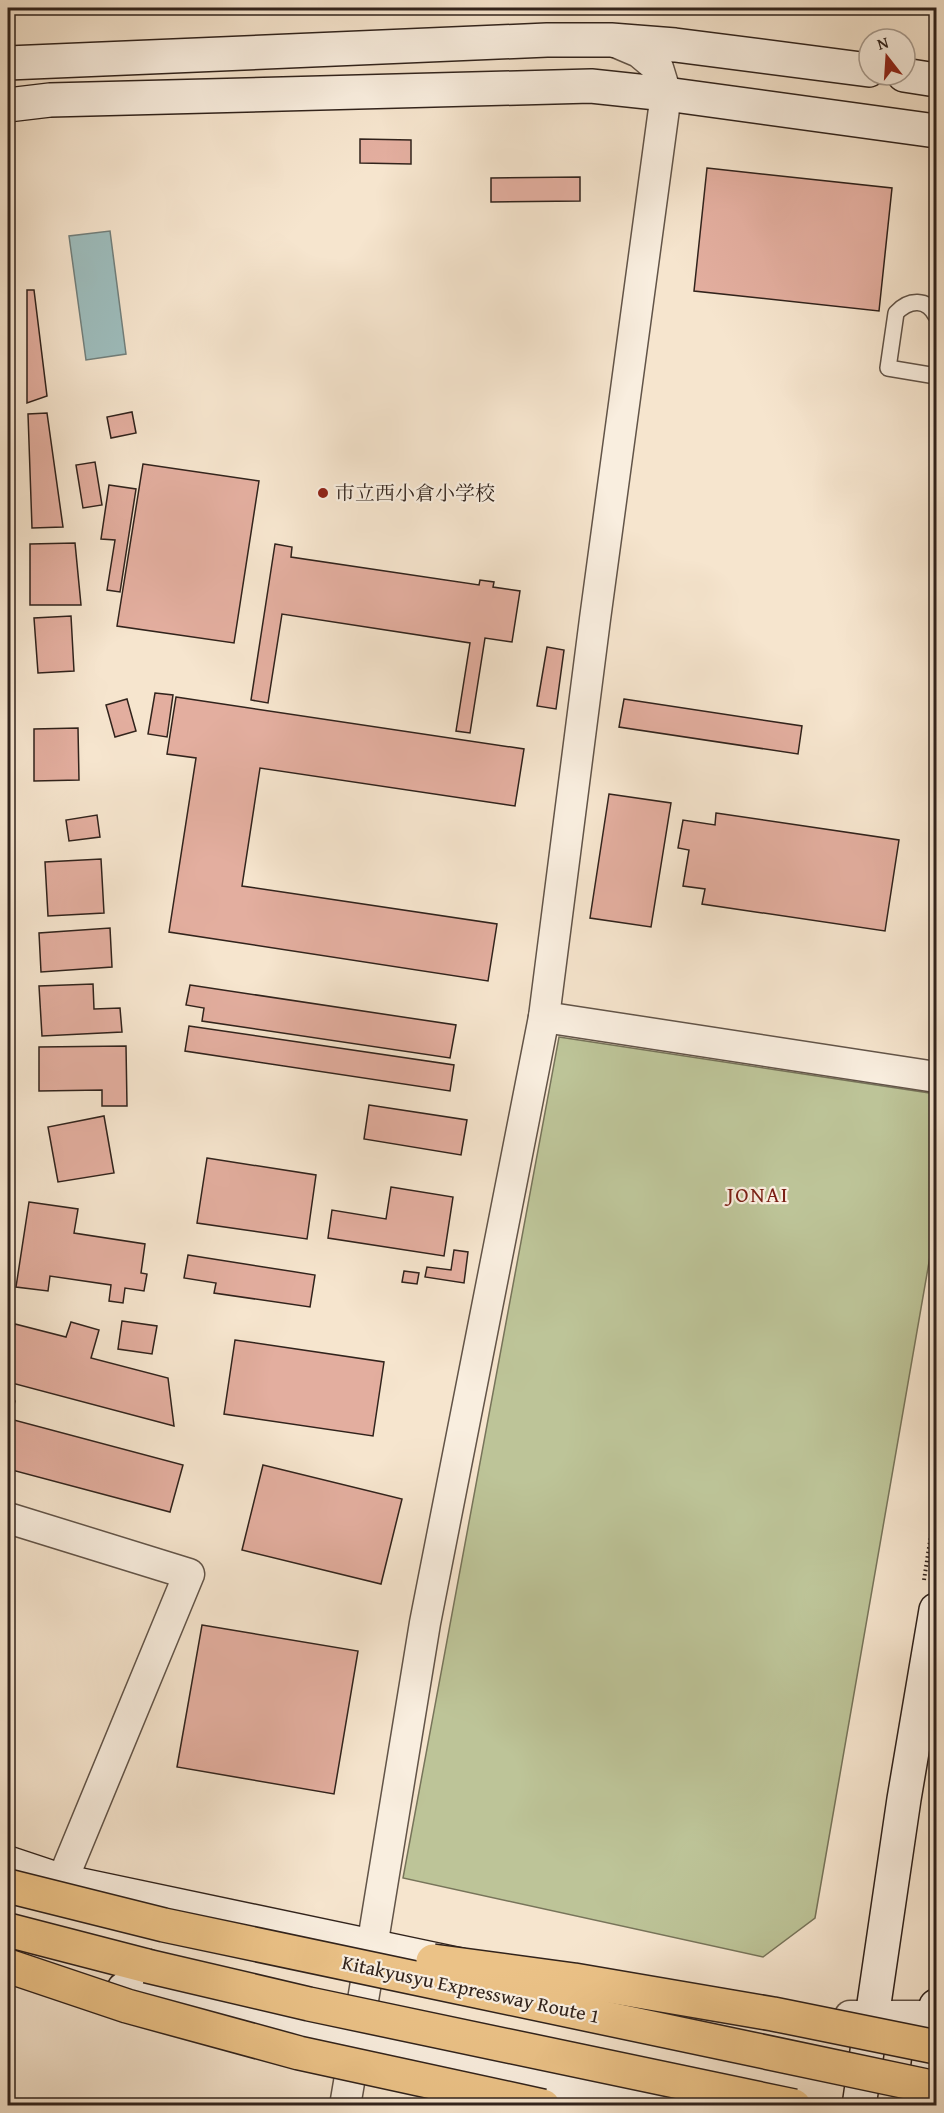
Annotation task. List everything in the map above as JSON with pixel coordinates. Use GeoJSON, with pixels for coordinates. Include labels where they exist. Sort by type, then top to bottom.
{"type":"FeatureCollection","features":[{"type":"Feature","properties":{"kind":"highway"},"geometry":{"type":"LineString","coordinates":[[8,1886],[164,1925],[574,1980],[935,2041]]}},
{"type":"Feature","properties":{"kind":"highway"},"geometry":{"type":"LineString","coordinates":[[8,1930],[309,2004],[794,2106]]}},
{"type":"Feature","properties":{"kind":"highway"},"geometry":{"type":"LineString","coordinates":[[10,1968],[128,2006],[298,2053],[543,2106]]}},
{"type":"Feature","properties":{"kind":"street"},"geometry":{"type":"LineString","coordinates":[[8,63],[523,41],[611,40],[675,45],[857,68]]}},
{"type":"Feature","properties":{"kind":"street"},"geometry":{"type":"LineString","coordinates":[[345,2106],[425,1623],[544,1017],[666,94],[658,68],[639,52],[611,40]]}},
{"type":"Feature","properties":{"kind":"street"},"geometry":{"type":"LineString","coordinates":[[917,77],[936,81]]}},
{"type":"Feature","properties":{"kind":"street"},"geometry":{"type":"LineString","coordinates":[[8,105],[50,100],[591,86],[936,131]]}},
{"type":"Feature","properties":{"kind":"street"},"geometry":{"type":"LineString","coordinates":[[544,1017],[936,1077]]}},
{"type":"Feature","properties":{"kind":"street"},"geometry":{"type":"LineString","coordinates":[[8,1518],[189,1574],[62,1881]]}},
{"type":"Feature","properties":{"kind":"street"},"geometry":{"type":"LineString","coordinates":[[859,2106],[904,1799],[936,1610]]}},
{"type":"Feature","properties":{"kind":"street"},"geometry":{"type":"LineString","coordinates":[[8,1863],[62,1881],[868,2048],[935,2041]]}},
{"type":"Feature","properties":{"kind":"street"},"geometry":{"type":"LineString","coordinates":[[10,1968],[355,2046],[659,2106]]}},
{"type":"Feature","properties":{"kind":"street"},"geometry":{"type":"LineString","coordinates":[[736,2022],[873,2015],[935,2041]]}},
{"type":"Feature","properties":{"kind":"street"},"geometry":{"type":"LineString","coordinates":[[923,2106],[935,2041]]}},
{"type":"Feature","properties":{"kind":"lane"},"geometry":{"type":"LineString","coordinates":[[936,316],[930,306],[916,302],[909,303],[896,313],[893,321],[888,368],[936,376]]}},
{"type":"Feature","properties":{"kind":"green space"},"geometry":{"type":"Polygon","coordinates":[[[559,1037],[936,1094],[936,1222],[815,1918],[763,1957],[403,1878],[559,1037]]]}},
{"type":"Feature","properties":{"kind":"water"},"geometry":{"type":"Polygon","coordinates":[[[110,231],[126,354],[86,360],[69,236],[110,231]]]}},
{"type":"Feature","properties":{"kind":"building"},"geometry":{"type":"Polygon","coordinates":[[[360,139],[411,140],[411,164],[360,163],[360,139]]]}},
{"type":"Feature","properties":{"kind":"building"},"geometry":{"type":"Polygon","coordinates":[[[707,168],[892,188],[879,311],[694,291],[707,168]]]}},
{"type":"Feature","properties":{"kind":"building"},"geometry":{"type":"Polygon","coordinates":[[[580,177],[580,201],[491,202],[491,178],[580,177]]]}},
{"type":"Feature","properties":{"kind":"building"},"geometry":{"type":"Polygon","coordinates":[[[27,290],[34,290],[47,396],[27,403],[27,290]]]}},
{"type":"Feature","properties":{"kind":"building"},"geometry":{"type":"Polygon","coordinates":[[[132,412],[136,433],[111,438],[107,417],[132,412]]]}},
{"type":"Feature","properties":{"kind":"building"},"geometry":{"type":"Polygon","coordinates":[[[47,413],[63,527],[32,528],[28,414],[47,413]]]}},
{"type":"Feature","properties":{"kind":"building"},"geometry":{"type":"Polygon","coordinates":[[[95,462],[102,505],[83,508],[76,465],[95,462]]]}},
{"type":"Feature","properties":{"kind":"building"},"geometry":{"type":"Polygon","coordinates":[[[143,464],[259,481],[234,643],[117,626],[143,464]]]}},
{"type":"Feature","properties":{"kind":"building"},"geometry":{"type":"Polygon","coordinates":[[[109,485],[136,489],[120,592],[107,590],[115,540],[101,539],[109,485]]]}},
{"type":"Feature","properties":{"kind":"building"},"geometry":{"type":"Polygon","coordinates":[[[75,543],[81,605],[30,605],[30,544],[75,543]]]}},
{"type":"Feature","properties":{"kind":"building"},"geometry":{"type":"Polygon","coordinates":[[[275,544],[292,547],[291,557],[479,585],[480,580],[494,582],[493,587],[520,591],[512,642],[485,638],[470,733],[456,731],[470,643],[282,614],[268,703],[251,700],[275,544]]]}},
{"type":"Feature","properties":{"kind":"building"},"geometry":{"type":"Polygon","coordinates":[[[71,616],[74,671],[38,673],[34,618],[71,616]]]}},
{"type":"Feature","properties":{"kind":"building"},"geometry":{"type":"Polygon","coordinates":[[[547,647],[564,650],[556,709],[537,706],[547,647]]]}},
{"type":"Feature","properties":{"kind":"building"},"geometry":{"type":"Polygon","coordinates":[[[155,693],[173,695],[167,737],[148,734],[155,693]]]}},
{"type":"Feature","properties":{"kind":"building"},"geometry":{"type":"Polygon","coordinates":[[[176,697],[524,749],[515,806],[260,768],[242,886],[497,924],[488,981],[169,932],[196,758],[167,754],[176,697]]]}},
{"type":"Feature","properties":{"kind":"building"},"geometry":{"type":"Polygon","coordinates":[[[127,699],[136,731],[115,737],[106,705],[127,699]]]}},
{"type":"Feature","properties":{"kind":"building"},"geometry":{"type":"Polygon","coordinates":[[[624,699],[802,726],[798,754],[619,727],[624,699]]]}},
{"type":"Feature","properties":{"kind":"building"},"geometry":{"type":"Polygon","coordinates":[[[78,728],[79,780],[34,781],[34,729],[78,728]]]}},
{"type":"Feature","properties":{"kind":"building"},"geometry":{"type":"Polygon","coordinates":[[[609,794],[671,803],[651,927],[590,918],[609,794]]]}},
{"type":"Feature","properties":{"kind":"building"},"geometry":{"type":"Polygon","coordinates":[[[716,813],[899,840],[885,931],[702,904],[705,889],[683,886],[689,850],[678,848],[683,820],[715,825],[716,813]]]}},
{"type":"Feature","properties":{"kind":"building"},"geometry":{"type":"Polygon","coordinates":[[[97,815],[100,837],[69,841],[66,820],[97,815]]]}},
{"type":"Feature","properties":{"kind":"building"},"geometry":{"type":"Polygon","coordinates":[[[101,859],[104,913],[48,916],[45,862],[101,859]]]}},
{"type":"Feature","properties":{"kind":"building"},"geometry":{"type":"Polygon","coordinates":[[[110,928],[112,967],[41,972],[39,933],[110,928]]]}},
{"type":"Feature","properties":{"kind":"building"},"geometry":{"type":"Polygon","coordinates":[[[93,984],[94,1009],[120,1008],[122,1032],[42,1036],[39,986],[93,984]]]}},
{"type":"Feature","properties":{"kind":"building"},"geometry":{"type":"Polygon","coordinates":[[[190,985],[456,1025],[450,1058],[202,1021],[204,1008],[186,1005],[190,985]]]}},
{"type":"Feature","properties":{"kind":"building"},"geometry":{"type":"Polygon","coordinates":[[[189,1026],[454,1065],[450,1091],[185,1051],[189,1026]]]}},
{"type":"Feature","properties":{"kind":"building"},"geometry":{"type":"Polygon","coordinates":[[[126,1046],[127,1106],[102,1106],[102,1090],[39,1091],[39,1047],[126,1046]]]}},
{"type":"Feature","properties":{"kind":"building"},"geometry":{"type":"Polygon","coordinates":[[[369,1105],[467,1120],[461,1155],[364,1139],[369,1105]]]}},
{"type":"Feature","properties":{"kind":"building"},"geometry":{"type":"Polygon","coordinates":[[[104,1116],[114,1173],[58,1182],[48,1127],[104,1116]]]}},
{"type":"Feature","properties":{"kind":"building"},"geometry":{"type":"Polygon","coordinates":[[[207,1158],[316,1175],[307,1239],[197,1223],[207,1158]]]}},
{"type":"Feature","properties":{"kind":"building"},"geometry":{"type":"Polygon","coordinates":[[[391,1187],[453,1197],[444,1256],[328,1238],[332,1210],[386,1219],[391,1187]]]}},
{"type":"Feature","properties":{"kind":"building"},"geometry":{"type":"Polygon","coordinates":[[[29,1202],[78,1209],[74,1233],[145,1244],[141,1273],[147,1274],[144,1291],[125,1288],[123,1303],[109,1301],[111,1285],[50,1276],[48,1291],[16,1287],[29,1202]]]}},
{"type":"Feature","properties":{"kind":"building"},"geometry":{"type":"Polygon","coordinates":[[[454,1250],[468,1252],[464,1283],[425,1277],[427,1267],[451,1270],[454,1250]]]}},
{"type":"Feature","properties":{"kind":"building"},"geometry":{"type":"Polygon","coordinates":[[[188,1255],[315,1275],[310,1307],[214,1293],[216,1283],[184,1278],[188,1255]]]}},
{"type":"Feature","properties":{"kind":"building"},"geometry":{"type":"Polygon","coordinates":[[[404,1271],[419,1273],[417,1284],[402,1282],[404,1271]]]}},
{"type":"Feature","properties":{"kind":"building"},"geometry":{"type":"Polygon","coordinates":[[[122,1321],[157,1326],[152,1354],[118,1349],[122,1321]]]}},
{"type":"Feature","properties":{"kind":"building"},"geometry":{"type":"Polygon","coordinates":[[[71,1322],[99,1330],[91,1358],[168,1378],[174,1426],[8,1382],[8,1352],[15,1324],[66,1337],[71,1322]]]}},
{"type":"Feature","properties":{"kind":"building"},"geometry":{"type":"Polygon","coordinates":[[[235,1340],[384,1362],[373,1436],[224,1414],[235,1340]]]}},
{"type":"Feature","properties":{"kind":"building"},"geometry":{"type":"Polygon","coordinates":[[[8,1400],[15,1401],[10,1419],[183,1465],[170,1512],[8,1469],[8,1400]]]}},
{"type":"Feature","properties":{"kind":"building"},"geometry":{"type":"Polygon","coordinates":[[[263,1465],[402,1499],[381,1584],[242,1550],[263,1465]]]}},
{"type":"Feature","properties":{"kind":"building"},"geometry":{"type":"Polygon","coordinates":[[[202,1625],[358,1651],[334,1794],[177,1767],[202,1625]]]}},
{"type":"Feature","properties":{"kind":"place","name":"市立西小倉小学校"},"geometry":{"type":"Point","coordinates":[323,493]}},
{"type":"Feature","properties":{"kind":"district","name":"JONAI"},"geometry":{"type":"Point","coordinates":[758,1194]}}]}
